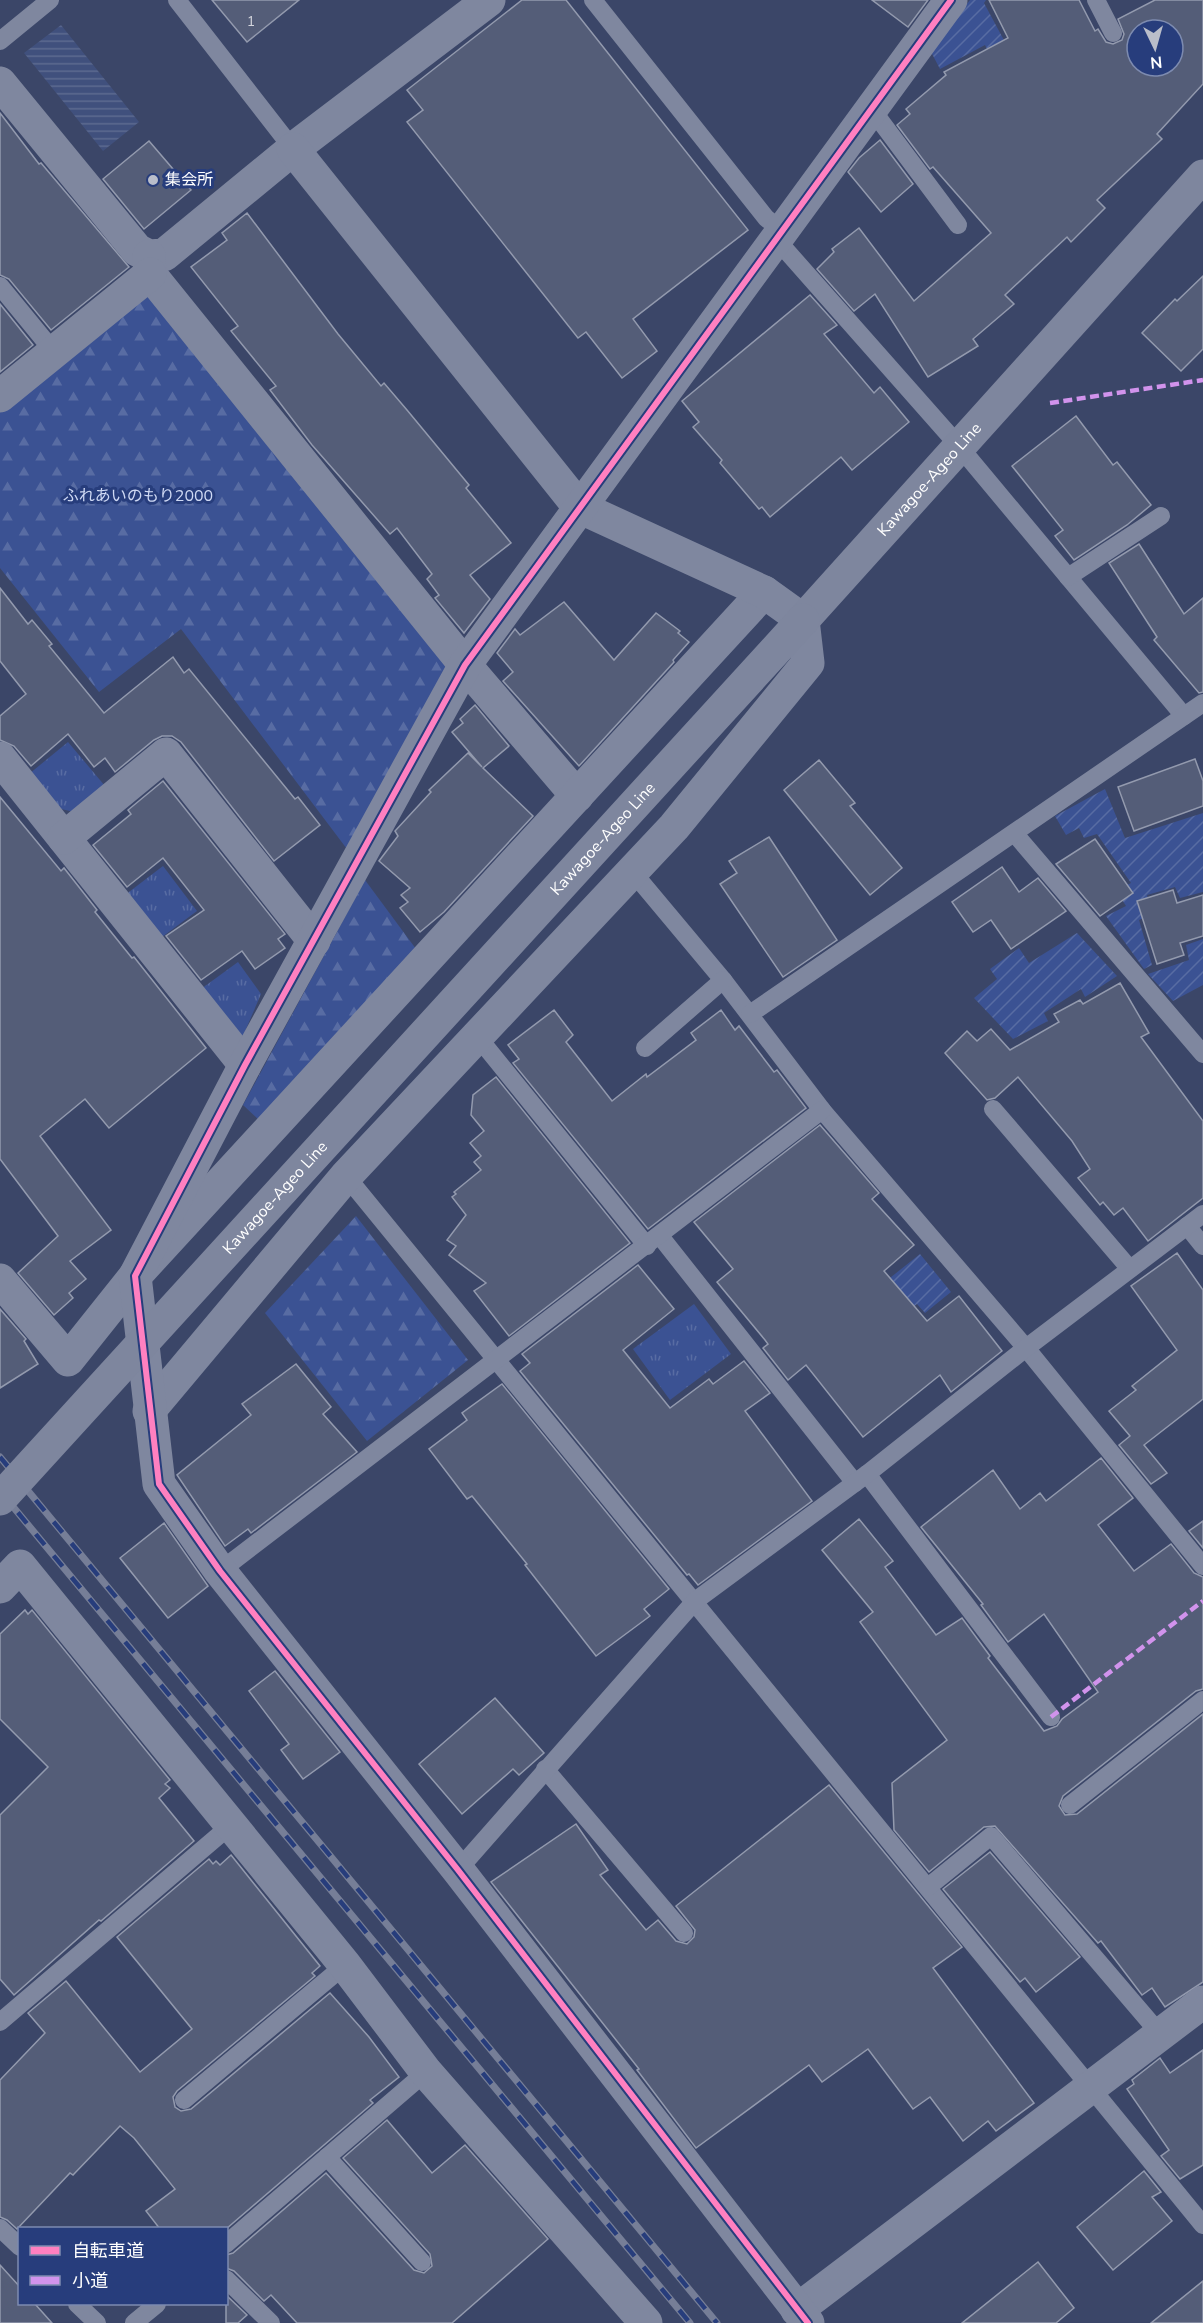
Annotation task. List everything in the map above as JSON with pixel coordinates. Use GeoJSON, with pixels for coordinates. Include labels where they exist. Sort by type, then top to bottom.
{"type":"FeatureCollection","features":[{"type":"Feature","properties":{"kind":"main road","name":"Kawagoe-Ageo Line"},"geometry":{"type":"LineString","coordinates":[[0,1499],[802,620],[1203,176]]}},
{"type":"Feature","properties":{"kind":"street"},"geometry":{"type":"LineString","coordinates":[[0,396],[54,352],[150,265],[293,149],[489,0]]}},
{"type":"Feature","properties":{"kind":"street"},"geometry":{"type":"LineString","coordinates":[[951,0],[873,111],[779,235],[465,665],[245,1065],[135,1276],[149,1411],[159,1484],[220,1571],[458,1870],[803,2316],[1203,2002]]}},
{"type":"Feature","properties":{"kind":"street"},"geometry":{"type":"LineString","coordinates":[[0,83],[150,265],[465,665],[577,796]]}},
{"type":"Feature","properties":{"kind":"street"},"geometry":{"type":"LineString","coordinates":[[149,1411],[346,1176],[674,826],[808,663],[802,620],[764,592],[579,507],[293,149]]}},
{"type":"Feature","properties":{"kind":"street"},"geometry":{"type":"LineString","coordinates":[[0,1280],[68,1360],[135,1276],[764,592]]}},
{"type":"Feature","properties":{"kind":"street"},"geometry":{"type":"LineString","coordinates":[[64,838],[166,754],[314,941]]}},
{"type":"Feature","properties":{"kind":"street"},"geometry":{"type":"LineString","coordinates":[[0,758],[245,1065]]}},
{"type":"Feature","properties":{"kind":"street"},"geometry":{"type":"LineString","coordinates":[[0,1587],[20,1566],[345,1965],[426,2072],[646,2323]]}},
{"type":"Feature","properties":{"kind":"lane"},"geometry":{"type":"LineString","coordinates":[[0,41],[50,0]]}},
{"type":"Feature","properties":{"kind":"lane"},"geometry":{"type":"LineString","coordinates":[[177,0],[293,149]]}},
{"type":"Feature","properties":{"kind":"lane"},"geometry":{"type":"LineString","coordinates":[[593,0],[779,235],[1184,716]]}},
{"type":"Feature","properties":{"kind":"lane"},"geometry":{"type":"LineString","coordinates":[[1096,0],[1113,33]]}},
{"type":"Feature","properties":{"kind":"lane"},"geometry":{"type":"LineString","coordinates":[[873,111],[958,225]]}},
{"type":"Feature","properties":{"kind":"lane"},"geometry":{"type":"LineString","coordinates":[[0,286],[54,352]]}},
{"type":"Feature","properties":{"kind":"lane"},"geometry":{"type":"LineString","coordinates":[[1068,577],[1161,516]]}},
{"type":"Feature","properties":{"kind":"lane"},"geometry":{"type":"LineString","coordinates":[[750,1014],[1203,703]]}},
{"type":"Feature","properties":{"kind":"lane"},"geometry":{"type":"LineString","coordinates":[[1015,834],[1203,1054]]}},
{"type":"Feature","properties":{"kind":"lane"},"geometry":{"type":"LineString","coordinates":[[631,870],[723,980],[822,1110],[1026,1348],[1203,1566]]}},
{"type":"Feature","properties":{"kind":"lane"},"geometry":{"type":"LineString","coordinates":[[645,1048],[723,980]]}},
{"type":"Feature","properties":{"kind":"lane"},"geometry":{"type":"LineString","coordinates":[[477,1036],[861,1479],[1051,1717]]}},
{"type":"Feature","properties":{"kind":"lane"},"geometry":{"type":"LineString","coordinates":[[993,1109],[1130,1269]]}},
{"type":"Feature","properties":{"kind":"lane"},"geometry":{"type":"LineString","coordinates":[[220,1571],[496,1363],[822,1110]]}},
{"type":"Feature","properties":{"kind":"lane"},"geometry":{"type":"LineString","coordinates":[[346,1176],[496,1363],[695,1601],[1203,2225]]}},
{"type":"Feature","properties":{"kind":"lane"},"geometry":{"type":"LineString","coordinates":[[458,1870],[695,1601],[861,1479],[1026,1348],[1203,1214]]}},
{"type":"Feature","properties":{"kind":"lane"},"geometry":{"type":"LineString","coordinates":[[1187,1226],[1203,1246]]}},
{"type":"Feature","properties":{"kind":"lane"},"geometry":{"type":"LineString","coordinates":[[1070,1805],[1203,1700]]}},
{"type":"Feature","properties":{"kind":"lane"},"geometry":{"type":"LineString","coordinates":[[545,1769],[684,1933]]}},
{"type":"Feature","properties":{"kind":"lane"},"geometry":{"type":"LineString","coordinates":[[0,2022],[231,1825]]}},
{"type":"Feature","properties":{"kind":"lane"},"geometry":{"type":"LineString","coordinates":[[928,1887],[991,1836],[1161,2035]]}},
{"type":"Feature","properties":{"kind":"lane"},"geometry":{"type":"LineString","coordinates":[[184,2100],[345,1965]]}},
{"type":"Feature","properties":{"kind":"lane"},"geometry":{"type":"LineString","coordinates":[[228,2242],[426,2072]]}},
{"type":"Feature","properties":{"kind":"lane"},"geometry":{"type":"LineString","coordinates":[[327,2157],[422,2262]]}},
{"type":"Feature","properties":{"kind":"lane"},"geometry":{"type":"LineString","coordinates":[[0,2228],[18,2245]]}},
{"type":"Feature","properties":{"kind":"lane"},"geometry":{"type":"LineString","coordinates":[[228,2281],[272,2323]]}},
{"type":"Feature","properties":{"kind":"lane"},"geometry":{"type":"LineString","coordinates":[[78,2305],[97,2323]]}},
{"type":"Feature","properties":{"kind":"lane"},"geometry":{"type":"LineString","coordinates":[[134,2323],[156,2305]]}},
{"type":"Feature","properties":{"kind":"green space"},"geometry":{"type":"Polygon","coordinates":[[[970,0],[986,0],[984,3],[1006,44],[989,53],[985,45],[940,69],[930,50],[970,0]]]}},
{"type":"Feature","properties":{"kind":"green space","name":"ふれあいのもり2000"},"geometry":{"type":"Polygon","coordinates":[[[135,297],[155,297],[452,664],[350,853],[181,629],[99,692],[0,568],[0,409],[135,297]]]}},
{"type":"Feature","properties":{"kind":"green space"},"geometry":{"type":"Polygon","coordinates":[[[68,742],[105,786],[74,812],[57,808],[29,774],[68,742]]]}},
{"type":"Feature","properties":{"kind":"green space"},"geometry":{"type":"Polygon","coordinates":[[[1105,789],[1125,838],[1203,813],[1203,892],[1180,898],[1175,887],[1147,895],[1153,914],[1139,920],[1152,965],[1144,969],[1106,916],[1126,906],[1116,890],[1131,883],[1097,834],[1084,838],[1079,828],[1066,835],[1055,816],[1105,789]]]}},
{"type":"Feature","properties":{"kind":"green space"},"geometry":{"type":"Polygon","coordinates":[[[163,866],[197,911],[158,940],[125,895],[163,866]]]}},
{"type":"Feature","properties":{"kind":"green space"},"geometry":{"type":"Polygon","coordinates":[[[365,880],[416,949],[259,1120],[243,1105],[365,880]]]}},
{"type":"Feature","properties":{"kind":"green space"},"geometry":{"type":"Polygon","coordinates":[[[1077,933],[1117,976],[1085,997],[1081,989],[1044,1013],[1048,1021],[1013,1039],[974,998],[997,979],[990,969],[1019,948],[1029,963],[1077,933]]]}},
{"type":"Feature","properties":{"kind":"green space"},"geometry":{"type":"Polygon","coordinates":[[[1203,939],[1203,985],[1173,1001],[1148,974],[1189,960],[1186,945],[1203,939]]]}},
{"type":"Feature","properties":{"kind":"green space"},"geometry":{"type":"Polygon","coordinates":[[[238,962],[261,994],[240,1043],[201,989],[238,962]]]}},
{"type":"Feature","properties":{"kind":"green space"},"geometry":{"type":"Polygon","coordinates":[[[356,1216],[468,1360],[367,1441],[265,1313],[356,1216]]]}},
{"type":"Feature","properties":{"kind":"green space"},"geometry":{"type":"Polygon","coordinates":[[[920,1254],[951,1292],[925,1313],[917,1304],[874,1339],[866,1297],[920,1254]]]}},
{"type":"Feature","properties":{"kind":"green space"},"geometry":{"type":"Polygon","coordinates":[[[694,1304],[731,1354],[670,1400],[633,1349],[694,1304]]]}},
{"type":"Feature","properties":{"kind":"shaded area"},"geometry":{"type":"Polygon","coordinates":[[[61,25],[139,122],[103,151],[24,53],[61,25]]]}},
{"type":"Feature","properties":{"kind":"building"},"geometry":{"type":"Polygon","coordinates":[[[212,0],[299,0],[247,42],[212,0]]]}},
{"type":"Feature","properties":{"kind":"building"},"geometry":{"type":"Polygon","coordinates":[[[522,0],[566,0],[748,230],[633,319],[657,351],[622,378],[586,332],[578,338],[407,122],[423,110],[407,90],[522,0]]]}},
{"type":"Feature","properties":{"kind":"building"},"geometry":{"type":"Polygon","coordinates":[[[872,0],[928,0],[908,27],[872,0]]]}},
{"type":"Feature","properties":{"kind":"building"},"geometry":{"type":"Polygon","coordinates":[[[989,0],[1079,0],[1095,31],[1098,29],[1106,42],[1113,44],[1122,40],[1124,34],[1118,19],[1155,0],[1203,0],[1203,84],[1157,134],[1162,139],[1097,200],[1105,208],[1071,242],[1067,237],[1005,295],[1014,304],[973,339],[978,346],[928,377],[875,294],[854,311],[817,269],[834,252],[832,249],[859,228],[914,301],[991,233],[933,167],[930,169],[897,125],[910,114],[906,109],[946,75],[944,72],[1008,38],[989,0]]]}},
{"type":"Feature","properties":{"kind":"building"},"geometry":{"type":"Polygon","coordinates":[[[0,113],[39,164],[41,163],[129,267],[51,330],[9,279],[0,275],[0,113]]]}},
{"type":"Feature","properties":{"kind":"building"},"geometry":{"type":"Polygon","coordinates":[[[880,140],[913,184],[881,212],[848,172],[859,158],[880,140]]]}},
{"type":"Feature","properties":{"kind":"building","name":"集会所"},"geometry":{"type":"Polygon","coordinates":[[[149,141],[191,190],[144,229],[103,179],[149,141]]]}},
{"type":"Feature","properties":{"kind":"building"},"geometry":{"type":"Polygon","coordinates":[[[247,213],[338,334],[381,386],[384,383],[407,410],[469,485],[466,488],[511,543],[470,575],[490,599],[464,633],[435,598],[439,595],[427,579],[432,574],[397,528],[390,534],[312,445],[270,390],[276,386],[231,331],[238,326],[191,267],[227,240],[222,233],[247,213]]]}},
{"type":"Feature","properties":{"kind":"building"},"geometry":{"type":"Polygon","coordinates":[[[1203,276],[1203,349],[1181,371],[1142,333],[1175,299],[1177,301],[1203,276]]]}},
{"type":"Feature","properties":{"kind":"building"},"geometry":{"type":"Polygon","coordinates":[[[810,295],[837,325],[824,334],[874,393],[880,387],[909,422],[852,470],[841,457],[770,517],[762,507],[759,509],[720,463],[722,460],[693,427],[699,422],[682,401],[810,295]]]}},
{"type":"Feature","properties":{"kind":"building"},"geometry":{"type":"Polygon","coordinates":[[[0,304],[33,345],[0,372],[0,304]]]}},
{"type":"Feature","properties":{"kind":"building"},"geometry":{"type":"Polygon","coordinates":[[[1076,416],[1113,465],[1117,462],[1151,505],[1127,525],[1074,560],[1055,536],[1063,530],[1012,466],[1076,416]]]}},
{"type":"Feature","properties":{"kind":"building"},"geometry":{"type":"Polygon","coordinates":[[[1139,544],[1184,614],[1203,598],[1203,692],[1199,693],[1154,640],[1157,637],[1109,563],[1139,544]]]}},
{"type":"Feature","properties":{"kind":"building"},"geometry":{"type":"Polygon","coordinates":[[[0,588],[28,624],[32,620],[52,644],[49,646],[104,713],[173,657],[184,673],[189,669],[295,799],[298,797],[320,825],[274,861],[181,742],[172,736],[162,736],[154,740],[115,772],[105,758],[94,767],[68,734],[31,766],[14,746],[0,740],[0,716],[26,694],[0,661],[0,588]]]}},
{"type":"Feature","properties":{"kind":"building"},"geometry":{"type":"Polygon","coordinates":[[[564,602],[614,660],[656,613],[680,631],[678,633],[689,642],[673,660],[674,662],[579,766],[503,681],[513,672],[497,653],[515,629],[520,635],[564,602]]]}},
{"type":"Feature","properties":{"kind":"building"},"geometry":{"type":"Polygon","coordinates":[[[475,705],[509,746],[483,768],[533,816],[444,912],[420,932],[400,908],[408,902],[401,895],[410,888],[379,861],[398,836],[395,831],[431,792],[429,790],[468,753],[482,767],[452,732],[463,723],[460,719],[475,705]]]}},
{"type":"Feature","properties":{"kind":"building"},"geometry":{"type":"Polygon","coordinates":[[[1195,759],[1203,781],[1203,806],[1134,831],[1118,787],[1195,759]]]}},
{"type":"Feature","properties":{"kind":"building"},"geometry":{"type":"Polygon","coordinates":[[[819,760],[855,803],[850,806],[902,868],[870,895],[784,790],[819,760]]]}},
{"type":"Feature","properties":{"kind":"building"},"geometry":{"type":"Polygon","coordinates":[[[163,781],[285,934],[278,939],[285,948],[255,969],[242,951],[201,980],[166,936],[204,910],[163,858],[127,887],[93,845],[131,814],[128,810],[163,781]]]}},
{"type":"Feature","properties":{"kind":"building"},"geometry":{"type":"Polygon","coordinates":[[[0,797],[61,871],[64,868],[97,910],[95,912],[206,1048],[109,1128],[85,1099],[40,1136],[111,1230],[70,1261],[86,1279],[69,1293],[73,1298],[54,1315],[18,1273],[58,1236],[0,1159],[0,797]]]}},
{"type":"Feature","properties":{"kind":"building"},"geometry":{"type":"Polygon","coordinates":[[[769,837],[837,940],[783,977],[720,884],[737,873],[729,861],[769,837]]]}},
{"type":"Feature","properties":{"kind":"building"},"geometry":{"type":"Polygon","coordinates":[[[1095,839],[1133,893],[1100,916],[1056,864],[1095,839]]]}},
{"type":"Feature","properties":{"kind":"building"},"geometry":{"type":"Polygon","coordinates":[[[1002,867],[1019,892],[1038,878],[1066,911],[1011,949],[991,920],[973,932],[952,902],[1002,867]]]}},
{"type":"Feature","properties":{"kind":"building"},"geometry":{"type":"Polygon","coordinates":[[[1173,890],[1177,903],[1203,895],[1203,936],[1180,943],[1184,955],[1157,964],[1137,901],[1173,890]]]}},
{"type":"Feature","properties":{"kind":"building"},"geometry":{"type":"Polygon","coordinates":[[[1120,983],[1149,1033],[1141,1037],[1203,1121],[1203,1198],[1148,1241],[1123,1208],[1114,1215],[1103,1202],[1100,1205],[1078,1178],[1090,1169],[1072,1141],[1018,1077],[995,1098],[987,1100],[945,1053],[967,1031],[977,1041],[991,1029],[1010,1050],[1059,1022],[1054,1014],[1080,1000],[1083,1004],[1120,983]]]}},
{"type":"Feature","properties":{"kind":"building"},"geometry":{"type":"Polygon","coordinates":[[[554,1010],[573,1035],[566,1042],[612,1101],[646,1074],[647,1077],[696,1040],[691,1033],[721,1010],[735,1030],[739,1026],[774,1072],[777,1070],[806,1108],[648,1229],[513,1063],[519,1059],[508,1045],[554,1010]]]}},
{"type":"Feature","properties":{"kind":"building"},"geometry":{"type":"Polygon","coordinates":[[[496,1077],[630,1243],[509,1336],[474,1291],[486,1283],[449,1255],[456,1246],[447,1240],[466,1215],[452,1197],[456,1194],[454,1192],[481,1170],[474,1162],[481,1156],[470,1143],[484,1131],[471,1115],[473,1095],[496,1077]]]}},
{"type":"Feature","properties":{"kind":"building"},"geometry":{"type":"Polygon","coordinates":[[[820,1125],[879,1193],[872,1199],[914,1245],[884,1271],[927,1321],[959,1296],[1002,1351],[951,1392],[940,1375],[863,1437],[806,1365],[788,1380],[763,1348],[768,1344],[717,1282],[733,1269],[694,1222],[820,1125]]]}},
{"type":"Feature","properties":{"kind":"building"},"geometry":{"type":"Polygon","coordinates":[[[1177,1253],[1203,1290],[1203,1399],[1144,1445],[1167,1473],[1151,1484],[1119,1445],[1130,1436],[1109,1411],[1136,1390],[1132,1386],[1177,1350],[1131,1286],[1177,1253]]]}},
{"type":"Feature","properties":{"kind":"building"},"geometry":{"type":"Polygon","coordinates":[[[638,1265],[674,1309],[623,1350],[670,1408],[709,1379],[713,1384],[744,1361],[770,1393],[745,1411],[812,1501],[698,1585],[689,1574],[687,1575],[520,1371],[530,1363],[522,1354],[638,1265]]]}},
{"type":"Feature","properties":{"kind":"building"},"geometry":{"type":"Polygon","coordinates":[[[0,1309],[26,1339],[24,1341],[38,1364],[0,1388],[0,1309]]]}},
{"type":"Feature","properties":{"kind":"building"},"geometry":{"type":"Polygon","coordinates":[[[296,1364],[331,1407],[323,1414],[357,1452],[251,1533],[248,1529],[225,1546],[177,1475],[251,1415],[242,1404],[296,1364]]]}},
{"type":"Feature","properties":{"kind":"building"},"geometry":{"type":"Polygon","coordinates":[[[502,1384],[669,1589],[644,1609],[650,1616],[596,1656],[525,1565],[527,1564],[472,1496],[467,1499],[429,1449],[467,1420],[462,1413],[502,1384]]]}},
{"type":"Feature","properties":{"kind":"building"},"geometry":{"type":"Polygon","coordinates":[[[1101,1458],[1133,1498],[1098,1525],[1134,1571],[1171,1544],[1194,1573],[1203,1577],[1203,1689],[1196,1691],[1063,1796],[1059,1806],[1065,1815],[1077,1814],[1203,1714],[1203,1982],[1165,2007],[1152,1988],[1142,1995],[1101,1941],[1098,1943],[995,1826],[984,1827],[929,1872],[894,1830],[892,1783],[947,1740],[860,1622],[873,1612],[822,1550],[859,1519],[893,1561],[885,1567],[936,1635],[962,1618],[990,1656],[988,1658],[1044,1731],[1057,1726],[1062,1719],[1098,1692],[1044,1614],[1008,1642],[981,1605],[983,1604],[921,1527],[993,1470],[1020,1509],[1040,1493],[1046,1501],[1101,1458]]]}},
{"type":"Feature","properties":{"kind":"building"},"geometry":{"type":"Polygon","coordinates":[[[1203,1521],[1203,1548],[1189,1531],[1203,1521]]]}},
{"type":"Feature","properties":{"kind":"building"},"geometry":{"type":"Polygon","coordinates":[[[164,1523],[208,1586],[168,1618],[120,1558],[164,1523]]]}},
{"type":"Feature","properties":{"kind":"building"},"geometry":{"type":"Polygon","coordinates":[[[25,1610],[28,1614],[32,1610],[170,1780],[165,1784],[170,1788],[159,1798],[194,1841],[14,1995],[0,1979],[0,1815],[48,1767],[0,1719],[0,1634],[25,1610]]]}},
{"type":"Feature","properties":{"kind":"building"},"geometry":{"type":"Polygon","coordinates":[[[275,1671],[340,1752],[303,1779],[281,1750],[289,1744],[249,1691],[275,1671]]]}},
{"type":"Feature","properties":{"kind":"building"},"geometry":{"type":"Polygon","coordinates":[[[495,1698],[544,1753],[519,1775],[513,1769],[462,1814],[419,1764],[495,1698]]]}},
{"type":"Feature","properties":{"kind":"building"},"geometry":{"type":"Polygon","coordinates":[[[829,1785],[962,1947],[933,1968],[1034,2103],[996,2131],[988,2121],[963,2141],[930,2097],[913,2109],[868,2049],[822,2082],[809,2065],[696,2148],[637,2070],[639,2069],[491,1882],[576,1824],[608,1870],[600,1875],[646,1930],[658,1920],[676,1941],[687,1944],[694,1937],[695,1930],[676,1906],[829,1785]]]}},
{"type":"Feature","properties":{"kind":"building"},"geometry":{"type":"Polygon","coordinates":[[[990,1852],[1080,1957],[1036,1992],[1025,1978],[1020,1982],[943,1889],[990,1852]]]}},
{"type":"Feature","properties":{"kind":"building"},"geometry":{"type":"Polygon","coordinates":[[[231,1855],[320,1966],[312,1973],[315,1976],[177,2091],[173,2097],[175,2107],[181,2111],[191,2109],[330,1993],[369,2037],[399,2077],[370,2100],[373,2103],[228,2227],[158,2227],[146,2211],[175,2189],[134,2138],[120,2126],[73,2175],[70,2173],[17,2229],[0,2217],[0,2080],[45,2033],[28,2013],[66,1981],[140,2072],[192,2029],[117,1937],[209,1859],[213,1864],[216,1861],[220,1865],[231,1855]]]}},
{"type":"Feature","properties":{"kind":"building"},"geometry":{"type":"Polygon","coordinates":[[[1203,2050],[1203,2165],[1180,2179],[1161,2156],[1169,2150],[1127,2089],[1134,2084],[1132,2080],[1160,2058],[1170,2073],[1203,2050]]]}},
{"type":"Feature","properties":{"kind":"building"},"geometry":{"type":"Polygon","coordinates":[[[387,2120],[432,2173],[465,2145],[548,2239],[452,2323],[297,2323],[271,2295],[264,2301],[234,2271],[228,2269],[228,2254],[233,2253],[326,2173],[414,2270],[424,2273],[432,2266],[430,2254],[343,2158],[387,2120]]]}},
{"type":"Feature","properties":{"kind":"building"},"geometry":{"type":"Polygon","coordinates":[[[1144,2171],[1161,2192],[1152,2197],[1172,2221],[1113,2270],[1077,2227],[1144,2171]]]}},
{"type":"Feature","properties":{"kind":"building"},"geometry":{"type":"Polygon","coordinates":[[[1038,2262],[1074,2308],[1056,2323],[962,2323],[1038,2262]]]}},
{"type":"Feature","properties":{"kind":"building"},"geometry":{"type":"Polygon","coordinates":[[[0,2265],[18,2285],[18,2305],[36,2305],[52,2323],[0,2323],[0,2265]]]}},
{"type":"Feature","properties":{"kind":"building"},"geometry":{"type":"Polygon","coordinates":[[[1203,2281],[1203,2323],[1151,2323],[1203,2281]]]}},
{"type":"Feature","properties":{"kind":"building"},"geometry":{"type":"Polygon","coordinates":[[[228,2297],[247,2315],[238,2323],[226,2323],[228,2297]]]}},
{"type":"Feature","properties":{"kind":"railway"},"geometry":{"type":"LineString","coordinates":[[0,1457],[717,2323]]}},
{"type":"Feature","properties":{"kind":"railway"},"geometry":{"type":"LineString","coordinates":[[0,1491],[690,2323]]}},
{"type":"Feature","properties":{"kind":"marked path"},"geometry":{"type":"LineString","coordinates":[[1050,403],[1203,380]]}},
{"type":"Feature","properties":{"kind":"marked path"},"geometry":{"type":"LineString","coordinates":[[1051,1717],[1203,1601]]}},
{"type":"Feature","properties":{"kind":"cycle path"},"geometry":{"type":"LineString","coordinates":[[808,2323],[458,1870],[220,1571],[159,1484],[135,1276],[245,1065],[465,665],[951,0]]}},
{"type":"Feature","properties":{"kind":"place","name":"集会所"},"geometry":{"type":"Point","coordinates":[153,180]}}]}
